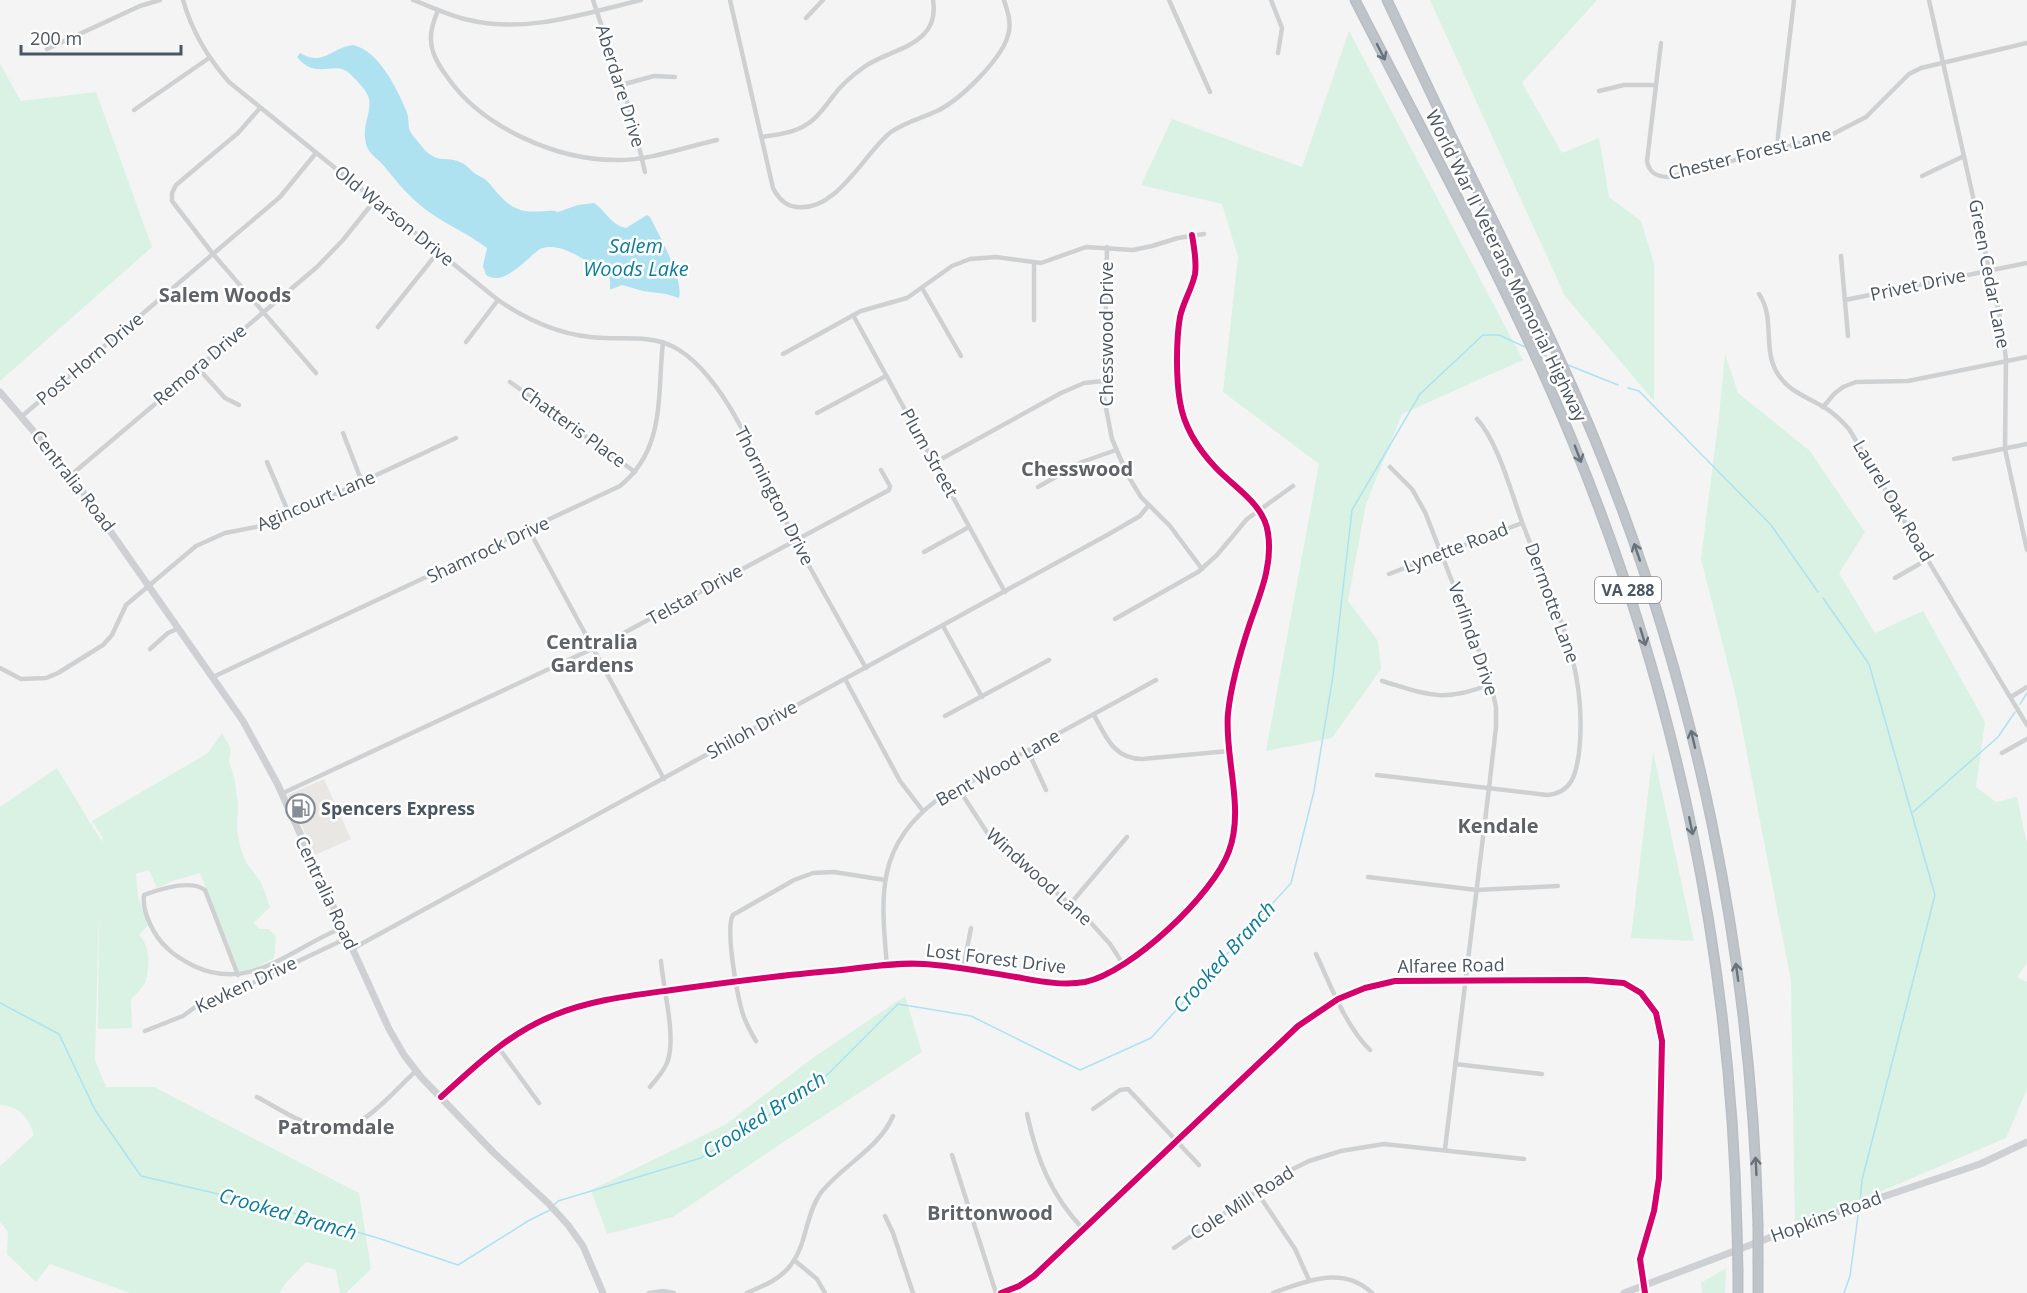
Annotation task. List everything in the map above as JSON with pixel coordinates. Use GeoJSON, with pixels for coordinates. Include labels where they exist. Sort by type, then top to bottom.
{"type":"FeatureCollection","features":[{"type":"Feature","properties":{"kind":"highway","name":"World War II Veterans Memorial Highway"},"geometry":{"type":"LineString","coordinates":[[1355,0],[1499,281],[1548,385],[1597,503],[1636,615],[1673,744],[1711,933],[1729,1078],[1738,1293]]}},
{"type":"Feature","properties":{"kind":"highway","name":"World War II Veterans Memorial Highway"},"geometry":{"type":"LineString","coordinates":[[1387,0],[1514,262],[1582,410],[1627,523],[1663,631],[1704,786],[1729,912],[1750,1083],[1758,1224],[1758,1293]]}},
{"type":"Feature","properties":{"kind":"main road","name":"Centralia Road"},"geometry":{"type":"LineString","coordinates":[[0,392],[72,475],[255,741],[389,1029],[416,1071],[515,1174],[559,1214],[583,1246],[603,1293]]}},
{"type":"Feature","properties":{"kind":"main road","name":"Hopkins Road"},"geometry":{"type":"LineString","coordinates":[[1624,1293],[1644,1289],[1859,1205],[1980,1164],[2027,1142]]}},
{"type":"Feature","properties":{"kind":"street"},"geometry":{"type":"LineString","coordinates":[[47,49],[140,6],[160,0]]}},
{"type":"Feature","properties":{"kind":"street","name":"Old Warson Drive"},"geometry":{"type":"LineString","coordinates":[[183,0],[193,30],[209,58],[229,82],[498,300],[523,316],[559,331],[604,338],[646,338],[663,342]]}},
{"type":"Feature","properties":{"kind":"street"},"geometry":{"type":"LineString","coordinates":[[413,0],[471,21],[503,25],[537,23],[641,0]]}},
{"type":"Feature","properties":{"kind":"street","name":"Aberdare Drive"},"geometry":{"type":"LineString","coordinates":[[593,0],[621,86],[645,172]]}},
{"type":"Feature","properties":{"kind":"street"},"geometry":{"type":"LineString","coordinates":[[730,0],[773,188],[782,200],[794,206],[806,207],[826,198],[850,179],[891,133],[908,122],[937,111],[950,103],[997,60],[1006,44],[1010,29],[1004,0]]}},
{"type":"Feature","properties":{"kind":"street"},"geometry":{"type":"LineString","coordinates":[[806,18],[823,0]]}},
{"type":"Feature","properties":{"kind":"street"},"geometry":{"type":"LineString","coordinates":[[762,137],[790,132],[807,125],[819,115],[843,85],[864,67],[918,39],[925,33],[932,21],[933,0]]}},
{"type":"Feature","properties":{"kind":"street"},"geometry":{"type":"LineString","coordinates":[[1169,0],[1210,92]]}},
{"type":"Feature","properties":{"kind":"street"},"geometry":{"type":"LineString","coordinates":[[1271,0],[1282,28],[1278,53]]}},
{"type":"Feature","properties":{"kind":"street"},"geometry":{"type":"LineString","coordinates":[[1778,148],[1794,0]]}},
{"type":"Feature","properties":{"kind":"street","name":"Green Cedar Lane"},"geometry":{"type":"LineString","coordinates":[[1929,0],[2001,322],[2006,361],[2005,449],[2027,550]]}},
{"type":"Feature","properties":{"kind":"street"},"geometry":{"type":"LineString","coordinates":[[438,10],[430,35],[436,59],[461,94],[491,119],[518,136],[565,152],[615,160],[642,158],[717,140]]}},
{"type":"Feature","properties":{"kind":"street","name":"Chester Forest Lane"},"geometry":{"type":"LineString","coordinates":[[1661,44],[1647,161],[1649,170],[1662,177],[1675,176],[1831,135],[1873,112],[1909,74],[1929,65],[2027,43]]}},
{"type":"Feature","properties":{"kind":"street"},"geometry":{"type":"LineString","coordinates":[[134,110],[209,58]]}},
{"type":"Feature","properties":{"kind":"street"},"geometry":{"type":"LineString","coordinates":[[621,86],[654,76],[675,77]]}},
{"type":"Feature","properties":{"kind":"street"},"geometry":{"type":"LineString","coordinates":[[1599,91],[1624,85],[1655,85]]}},
{"type":"Feature","properties":{"kind":"street"},"geometry":{"type":"LineString","coordinates":[[260,108],[238,133],[176,185],[171,196],[174,205],[213,254],[316,373]]}},
{"type":"Feature","properties":{"kind":"street","name":"Post Horn Drive"},"geometry":{"type":"LineString","coordinates":[[21,417],[280,196],[316,153]]}},
{"type":"Feature","properties":{"kind":"street"},"geometry":{"type":"LineString","coordinates":[[1922,176],[1964,156]]}},
{"type":"Feature","properties":{"kind":"street","name":"Remora Drive"},"geometry":{"type":"LineString","coordinates":[[72,475],[330,254],[375,200]]}},
{"type":"Feature","properties":{"kind":"street"},"geometry":{"type":"LineString","coordinates":[[783,354],[853,315],[908,298],[952,266],[970,259],[996,257],[1034,263],[1050,261],[1086,247],[1142,249],[1192,235],[1204,234]]}},
{"type":"Feature","properties":{"kind":"street","name":"Lost Forest Drive"},"geometry":{"type":"LineString","coordinates":[[441,1097],[498,1047],[538,1022],[570,1009],[609,999],[765,976],[915,963],[1050,983],[1071,984],[1102,977],[1123,964],[1162,935],[1187,910],[1226,860],[1233,840],[1235,821],[1228,726],[1231,699],[1246,636],[1264,584],[1268,562],[1268,535],[1258,510],[1203,453],[1182,411],[1178,380],[1179,322],[1195,273],[1192,235]]}},
{"type":"Feature","properties":{"kind":"street","name":"Chesswood Drive"},"geometry":{"type":"LineString","coordinates":[[1107,248],[1104,381],[1106,412],[1116,450],[1133,486],[1148,506],[1170,526],[1202,569]]}},
{"type":"Feature","properties":{"kind":"street"},"geometry":{"type":"LineString","coordinates":[[378,327],[438,252]]}},
{"type":"Feature","properties":{"kind":"street"},"geometry":{"type":"LineString","coordinates":[[1841,256],[1848,336]]}},
{"type":"Feature","properties":{"kind":"street"},"geometry":{"type":"LineString","coordinates":[[1034,263],[1034,320]]}},
{"type":"Feature","properties":{"kind":"street","name":"Privet Drive"},"geometry":{"type":"LineString","coordinates":[[1845,300],[2027,263]]}},
{"type":"Feature","properties":{"kind":"street"},"geometry":{"type":"LineString","coordinates":[[922,288],[961,356]]}},
{"type":"Feature","properties":{"kind":"street","name":"Laurel Oak Road"},"geometry":{"type":"LineString","coordinates":[[1759,294],[1767,308],[1771,358],[1776,371],[1792,390],[1841,420],[1854,436],[2027,725]]}},
{"type":"Feature","properties":{"kind":"street"},"geometry":{"type":"LineString","coordinates":[[466,342],[498,300]]}},
{"type":"Feature","properties":{"kind":"street","name":"Plum Street"},"geometry":{"type":"LineString","coordinates":[[853,315],[1005,592]]}},
{"type":"Feature","properties":{"kind":"street","name":"Shamrock Drive"},"geometry":{"type":"LineString","coordinates":[[213,677],[611,492],[629,479],[647,456],[654,437],[663,342]]}},
{"type":"Feature","properties":{"kind":"street","name":"Thornington Drive"},"geometry":{"type":"LineString","coordinates":[[663,342],[692,359],[716,385],[771,487],[795,539],[866,668]]}},
{"type":"Feature","properties":{"kind":"street"},"geometry":{"type":"LineString","coordinates":[[1823,407],[1842,387],[1856,382],[1908,381],[2027,357]]}},
{"type":"Feature","properties":{"kind":"street"},"geometry":{"type":"LineString","coordinates":[[197,367],[225,398],[239,405]]}},
{"type":"Feature","properties":{"kind":"street"},"geometry":{"type":"LineString","coordinates":[[817,413],[886,375]]}},
{"type":"Feature","properties":{"kind":"street"},"geometry":{"type":"LineString","coordinates":[[934,463],[1061,393],[1084,383],[1104,381]]}},
{"type":"Feature","properties":{"kind":"street","name":"Chatteris Place"},"geometry":{"type":"LineString","coordinates":[[510,382],[635,472]]}},
{"type":"Feature","properties":{"kind":"street","name":"Dermotte Lane"},"geometry":{"type":"LineString","coordinates":[[1377,775],[1551,795],[1566,788],[1577,771],[1581,718],[1575,663],[1487,432],[1477,418]]}},
{"type":"Feature","properties":{"kind":"street"},"geometry":{"type":"LineString","coordinates":[[343,432],[362,482]]}},
{"type":"Feature","properties":{"kind":"street","name":"Agincourt Lane"},"geometry":{"type":"LineString","coordinates":[[0,668],[21,679],[34,679],[46,678],[70,668],[103,645],[112,635],[126,605],[150,587],[186,553],[205,541],[225,533],[265,526],[290,516],[456,438]]}},
{"type":"Feature","properties":{"kind":"street"},"geometry":{"type":"LineString","coordinates":[[1954,459],[2027,444]]}},
{"type":"Feature","properties":{"kind":"street"},"geometry":{"type":"LineString","coordinates":[[1038,487],[1082,462],[1116,450]]}},
{"type":"Feature","properties":{"kind":"street"},"geometry":{"type":"LineString","coordinates":[[267,462],[290,516]]}},
{"type":"Feature","properties":{"kind":"street","name":"Verlinda Drive"},"geometry":{"type":"LineString","coordinates":[[1389,467],[1406,482],[1419,500],[1491,684],[1496,718],[1445,1149]]}},
{"type":"Feature","properties":{"kind":"street","name":"Telstar Drive"},"geometry":{"type":"LineString","coordinates":[[281,794],[593,649],[889,490],[890,486],[882,470]]}},
{"type":"Feature","properties":{"kind":"street"},"geometry":{"type":"LineString","coordinates":[[1115,619],[1202,569],[1217,555],[1236,530],[1258,510],[1293,486]]}},
{"type":"Feature","properties":{"kind":"street","name":"Shiloh Drive"},"geometry":{"type":"LineString","coordinates":[[352,950],[1005,592],[1137,518],[1148,506]]}},
{"type":"Feature","properties":{"kind":"street","name":"Lynette Road"},"geometry":{"type":"LineString","coordinates":[[1389,574],[1522,523]]}},
{"type":"Feature","properties":{"kind":"street"},"geometry":{"type":"LineString","coordinates":[[924,552],[969,527]]}},
{"type":"Feature","properties":{"kind":"street"},"geometry":{"type":"LineString","coordinates":[[529,530],[664,778]]}},
{"type":"Feature","properties":{"kind":"street"},"geometry":{"type":"LineString","coordinates":[[1895,578],[1928,559]]}},
{"type":"Feature","properties":{"kind":"street"},"geometry":{"type":"LineString","coordinates":[[943,626],[982,697]]}},
{"type":"Feature","properties":{"kind":"street"},"geometry":{"type":"LineString","coordinates":[[150,649],[168,633],[179,628]]}},
{"type":"Feature","properties":{"kind":"street"},"geometry":{"type":"LineString","coordinates":[[945,717],[1049,660]]}},
{"type":"Feature","properties":{"kind":"street"},"geometry":{"type":"LineString","coordinates":[[845,679],[900,781],[923,811]]}},
{"type":"Feature","properties":{"kind":"street","name":"Bent Wood Lane"},"geometry":{"type":"LineString","coordinates":[[887,966],[882,911],[885,880],[892,854],[899,841],[923,811],[958,788],[1156,680]]}},
{"type":"Feature","properties":{"kind":"street"},"geometry":{"type":"LineString","coordinates":[[1382,681],[1441,696],[1459,695],[1491,684]]}},
{"type":"Feature","properties":{"kind":"street"},"geometry":{"type":"LineString","coordinates":[[2011,697],[2027,687]]}},
{"type":"Feature","properties":{"kind":"street"},"geometry":{"type":"LineString","coordinates":[[1094,715],[1114,749],[1130,758],[1142,759],[1229,751]]}},
{"type":"Feature","properties":{"kind":"street"},"geometry":{"type":"LineString","coordinates":[[2002,753],[2027,739]]}},
{"type":"Feature","properties":{"kind":"street"},"geometry":{"type":"LineString","coordinates":[[1028,751],[1046,790]]}},
{"type":"Feature","properties":{"kind":"street","name":"Windwood Lane"},"geometry":{"type":"LineString","coordinates":[[958,788],[995,842],[1019,864],[1071,903],[1095,926],[1123,964]]}},
{"type":"Feature","properties":{"kind":"street"},"geometry":{"type":"LineString","coordinates":[[1071,903],[1127,837]]}},
{"type":"Feature","properties":{"kind":"street"},"geometry":{"type":"LineString","coordinates":[[756,1041],[742,1013],[736,981],[729,924],[736,911],[794,880],[813,873],[834,872],[885,880]]}},
{"type":"Feature","properties":{"kind":"street"},"geometry":{"type":"LineString","coordinates":[[1368,877],[1477,890],[1558,886]]}},
{"type":"Feature","properties":{"kind":"street"},"geometry":{"type":"LineString","coordinates":[[238,975],[206,890],[194,885],[164,889],[144,895],[152,928],[169,951],[187,963],[210,972],[238,975],[262,968],[342,928]]}},
{"type":"Feature","properties":{"kind":"street"},"geometry":{"type":"LineString","coordinates":[[963,969],[971,928]]}},
{"type":"Feature","properties":{"kind":"street","name":"Kevken Drive"},"geometry":{"type":"LineString","coordinates":[[145,1031],[183,1016],[198,1005],[240,989],[347,938]]}},
{"type":"Feature","properties":{"kind":"street"},"geometry":{"type":"LineString","coordinates":[[1316,954],[1362,1042],[1370,1050]]}},
{"type":"Feature","properties":{"kind":"street"},"geometry":{"type":"LineString","coordinates":[[650,1088],[666,1066],[671,1050],[661,961]]}},
{"type":"Feature","properties":{"kind":"street","name":"Alfaree Road"},"geometry":{"type":"LineString","coordinates":[[1001,1293],[1019,1286],[1034,1276],[1298,1026],[1338,999],[1365,988],[1395,981],[1465,979],[1618,982],[1636,989],[1650,1003],[1661,1032],[1662,1136],[1657,1196],[1640,1259],[1644,1289]]}},
{"type":"Feature","properties":{"kind":"street"},"geometry":{"type":"LineString","coordinates":[[498,1047],[539,1103]]}},
{"type":"Feature","properties":{"kind":"street"},"geometry":{"type":"LineString","coordinates":[[1455,1064],[1542,1074]]}},
{"type":"Feature","properties":{"kind":"street"},"geometry":{"type":"LineString","coordinates":[[257,1097],[316,1126],[330,1129],[345,1128],[366,1117],[416,1071]]}},
{"type":"Feature","properties":{"kind":"street"},"geometry":{"type":"LineString","coordinates":[[1093,1109],[1120,1090],[1128,1089],[1199,1165]]}},
{"type":"Feature","properties":{"kind":"street"},"geometry":{"type":"LineString","coordinates":[[1027,1114],[1033,1139],[1049,1183],[1066,1211],[1083,1229]]}},
{"type":"Feature","properties":{"kind":"street"},"geometry":{"type":"LineString","coordinates":[[747,1293],[776,1279],[794,1260],[800,1250],[810,1214],[819,1196],[883,1133],[894,1116]]}},
{"type":"Feature","properties":{"kind":"street","name":"Cole Mill Road"},"geometry":{"type":"LineString","coordinates":[[1174,1248],[1294,1168],[1341,1151],[1384,1144],[1524,1159]]}},
{"type":"Feature","properties":{"kind":"street"},"geometry":{"type":"LineString","coordinates":[[952,1155],[996,1293]]}},
{"type":"Feature","properties":{"kind":"street"},"geometry":{"type":"LineString","coordinates":[[1257,1191],[1295,1249],[1309,1280]]}},
{"type":"Feature","properties":{"kind":"street"},"geometry":{"type":"LineString","coordinates":[[885,1216],[913,1293]]}},
{"type":"Feature","properties":{"kind":"street"},"geometry":{"type":"LineString","coordinates":[[794,1260],[817,1279],[825,1293]]}},
{"type":"Feature","properties":{"kind":"street"},"geometry":{"type":"LineString","coordinates":[[1273,1293],[1309,1280],[1329,1276],[1346,1278],[1362,1285],[1372,1293]]}},
{"type":"Feature","properties":{"kind":"street"},"geometry":{"type":"LineString","coordinates":[[649,1293],[663,1291],[674,1293]]}},
{"type":"Feature","properties":{"kind":"shaded area"},"geometry":{"type":"Polygon","coordinates":[[[324,779],[351,839],[315,855],[288,795],[324,779]]]}},
{"type":"Feature","properties":{"kind":"green space"},"geometry":{"type":"Polygon","coordinates":[[[1430,0],[1597,0],[1522,83],[1562,153],[1599,138],[1609,197],[1641,221],[1654,264],[1654,401],[1565,296],[1430,0]]]}},
{"type":"Feature","properties":{"kind":"green space"},"geometry":{"type":"Polygon","coordinates":[[[1349,31],[1523,360],[1402,414],[1366,504],[1348,601],[1378,641],[1381,669],[1332,738],[1266,751],[1319,464],[1223,392],[1238,257],[1222,204],[1141,185],[1172,119],[1302,167],[1349,31]]]}},
{"type":"Feature","properties":{"kind":"green space"},"geometry":{"type":"Polygon","coordinates":[[[0,64],[21,101],[96,92],[152,247],[0,381],[0,64]]]}},
{"type":"Feature","properties":{"kind":"green space"},"geometry":{"type":"Polygon","coordinates":[[[1725,354],[1738,393],[1810,451],[1865,532],[1839,573],[1875,633],[1923,611],[1985,722],[1976,787],[1996,802],[2017,797],[2027,844],[2027,963],[2017,977],[2027,982],[2027,1089],[2006,1138],[1795,1228],[1791,981],[1736,697],[1701,559],[1725,354]]]}},
{"type":"Feature","properties":{"kind":"green space"},"geometry":{"type":"Polygon","coordinates":[[[222,733],[231,749],[229,761],[238,804],[237,829],[241,850],[247,864],[261,882],[270,907],[254,923],[259,929],[268,929],[276,936],[274,958],[254,969],[239,971],[200,873],[157,888],[149,870],[136,874],[138,896],[148,925],[139,935],[147,950],[146,980],[131,999],[132,1028],[98,1029],[99,907],[95,1060],[106,1087],[154,1087],[359,1193],[371,1269],[346,1293],[340,1293],[336,1270],[306,1262],[284,1285],[280,1293],[130,1293],[50,1264],[36,1282],[7,1254],[8,1232],[0,1222],[0,1166],[34,1135],[29,1123],[18,1110],[0,1105],[0,807],[57,768],[102,842],[103,838],[92,821],[208,753],[222,733]]]}},
{"type":"Feature","properties":{"kind":"green space"},"geometry":{"type":"Polygon","coordinates":[[[1653,751],[1694,941],[1631,938],[1653,751]]]}},
{"type":"Feature","properties":{"kind":"green space"},"geometry":{"type":"Polygon","coordinates":[[[905,996],[922,1052],[673,1217],[607,1234],[591,1190],[725,1125],[814,1057],[905,996]]]}},
{"type":"Feature","properties":{"kind":"green space"},"geometry":{"type":"Polygon","coordinates":[[[1726,1268],[1725,1293],[1702,1293],[1701,1283],[1726,1268]]]}},
{"type":"Feature","properties":{"kind":"water","name":"Salem Woods Lake"},"geometry":{"type":"Polygon","coordinates":[[[353,45],[371,54],[386,71],[406,110],[409,128],[425,150],[436,158],[464,164],[486,180],[513,207],[523,211],[558,212],[578,205],[594,203],[612,221],[626,228],[647,215],[650,217],[678,280],[679,298],[622,285],[610,289],[609,277],[603,270],[568,251],[554,247],[540,249],[507,275],[493,278],[486,275],[483,266],[487,248],[419,204],[368,149],[365,129],[369,99],[360,84],[347,71],[312,68],[297,57],[300,53],[308,57],[321,57],[353,45]]]}},
{"type":"Feature","properties":{"kind":"waterway","name":"Crooked Branch"},"geometry":{"type":"LineString","coordinates":[[553,1206],[558,1201],[701,1158],[817,1085],[898,1004],[971,1016],[1080,1070],[1151,1038],[1291,883],[1314,791],[1333,676],[1352,510],[1420,394],[1483,335],[1499,335],[1525,347]]}},
{"type":"Feature","properties":{"kind":"waterway"},"geometry":{"type":"LineString","coordinates":[[1539,353],[1554,359]]}},
{"type":"Feature","properties":{"kind":"waterway"},"geometry":{"type":"LineString","coordinates":[[1568,365],[1618,385]]}},
{"type":"Feature","properties":{"kind":"waterway"},"geometry":{"type":"LineString","coordinates":[[1628,388],[1639,391],[1771,525],[1818,592]]}},
{"type":"Feature","properties":{"kind":"waterway"},"geometry":{"type":"LineString","coordinates":[[1823,598],[1869,664],[1935,895],[1862,1180],[1860,1201]]}},
{"type":"Feature","properties":{"kind":"waterway"},"geometry":{"type":"LineString","coordinates":[[2020,704],[2027,693]]}},
{"type":"Feature","properties":{"kind":"waterway"},"geometry":{"type":"LineString","coordinates":[[1913,812],[1998,737],[2015,712]]}},
{"type":"Feature","properties":{"kind":"waterway","name":"Crooked Branch"},"geometry":{"type":"LineString","coordinates":[[0,1003],[59,1034],[95,1110],[141,1176],[266,1205],[381,1239],[458,1265],[528,1221],[550,1210]]}},
{"type":"Feature","properties":{"kind":"waterway"},"geometry":{"type":"LineString","coordinates":[[1844,1293],[1850,1276],[1859,1208]]}},
{"type":"Feature","properties":{"kind":"cycle path"},"geometry":{"type":"LineString","coordinates":[[441,1097],[507,1041],[536,1023],[583,1005],[736,981],[901,964],[947,966],[1050,983],[1085,982],[1103,976],[1124,964],[1146,948],[1189,909],[1220,869],[1229,851],[1233,835],[1235,800],[1228,713],[1240,656],[1265,579],[1269,556],[1268,533],[1261,513],[1204,454],[1193,438],[1182,411],[1178,382],[1178,337],[1181,311],[1195,274],[1192,235]]}},
{"type":"Feature","properties":{"kind":"cycle path"},"geometry":{"type":"LineString","coordinates":[[1001,1293],[1019,1286],[1034,1276],[1298,1026],[1338,999],[1365,988],[1395,981],[1586,980],[1624,983],[1641,993],[1656,1013],[1662,1041],[1659,1178],[1654,1211],[1640,1259],[1645,1293]]}},
{"type":"Feature","properties":{"kind":"place","name":"Spencers Express"},"geometry":{"type":"Point","coordinates":[300,809]}},
{"type":"Feature","properties":{"kind":"district","name":"Salem Woods"},"geometry":{"type":"Point","coordinates":[225,295]}},
{"type":"Feature","properties":{"kind":"district","name":"Chesswood"},"geometry":{"type":"Point","coordinates":[1077,469]}},
{"type":"Feature","properties":{"kind":"district","name":"Centralia Gardens"},"geometry":{"type":"Point","coordinates":[592,654]}},
{"type":"Feature","properties":{"kind":"district","name":"Kendale"},"geometry":{"type":"Point","coordinates":[1498,826]}},
{"type":"Feature","properties":{"kind":"district","name":"Patromdale"},"geometry":{"type":"Point","coordinates":[336,1127]}},
{"type":"Feature","properties":{"kind":"district","name":"Brittonwood"},"geometry":{"type":"Point","coordinates":[990,1213]}}]}
